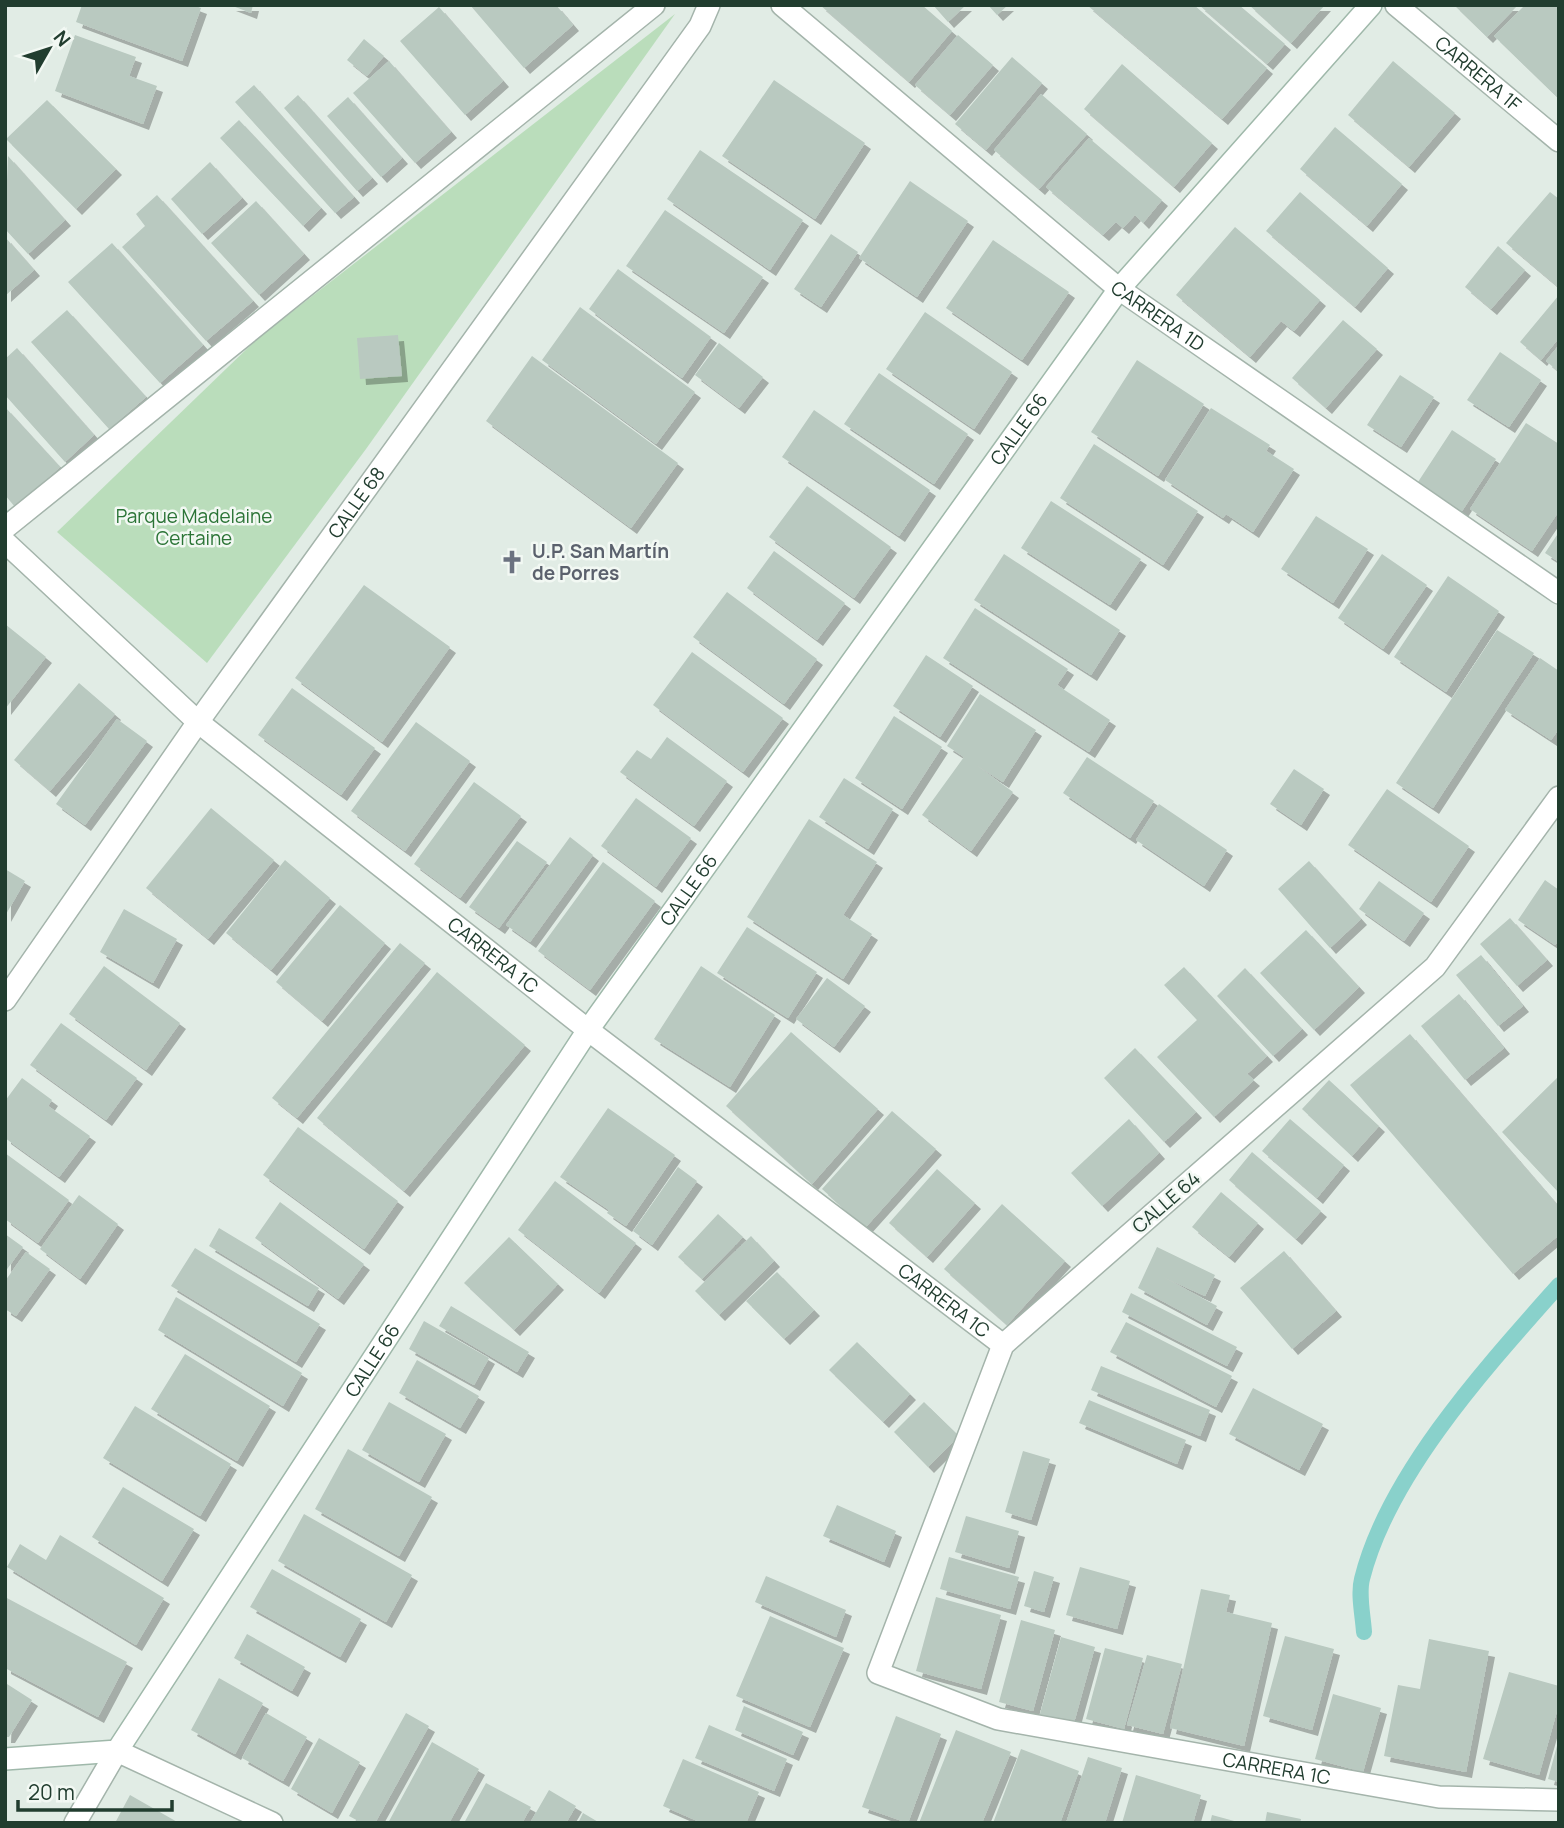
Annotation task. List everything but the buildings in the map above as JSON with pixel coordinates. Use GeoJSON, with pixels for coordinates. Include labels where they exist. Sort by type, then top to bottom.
{"type":"FeatureCollection","features":[{"type":"Feature","properties":{"kind":"street"},"geometry":{"type":"LineString","coordinates":[[5,528],[654,5]]}},
{"type":"Feature","properties":{"kind":"street","name":"CALLE 68"},"geometry":{"type":"LineString","coordinates":[[5,1000],[198,722],[700,26],[709,5]]}},
{"type":"Feature","properties":{"kind":"street","name":"CARRERA 1D"},"geometry":{"type":"LineString","coordinates":[[782,5],[1119,289],[1559,593]]}},
{"type":"Feature","properties":{"kind":"street","name":"CALLE 66"},"geometry":{"type":"LineString","coordinates":[[75,1823],[117,1751],[588,1030],[1119,289],[1371,5]]}},
{"type":"Feature","properties":{"kind":"street","name":"CARRERA 1F"},"geometry":{"type":"LineString","coordinates":[[1396,5],[1559,141]]}},
{"type":"Feature","properties":{"kind":"street","name":"CARRERA 1C"},"geometry":{"type":"LineString","coordinates":[[5,542],[198,722],[588,1030],[1003,1345]]}},
{"type":"Feature","properties":{"kind":"street","name":"CALLE 64"},"geometry":{"type":"LineString","coordinates":[[878,1673],[1003,1345],[1435,967],[1559,797]]}},
{"type":"Feature","properties":{"kind":"street","name":"CARRERA 1C"},"geometry":{"type":"LineString","coordinates":[[878,1673],[999,1719],[1438,1797],[1559,1800]]}},
{"type":"Feature","properties":{"kind":"street"},"geometry":{"type":"LineString","coordinates":[[5,1759],[117,1751],[272,1823]]}},
{"type":"Feature","properties":{"kind":"green space","name":"Parque Madelaine Certaine"},"geometry":{"type":"Polygon","coordinates":[[[675,14],[366,449],[207,663],[57,532],[257,339],[675,14]]]}},
{"type":"Feature","properties":{"kind":"waterway"},"geometry":{"type":"LineString","coordinates":[[1364,1632],[1362,1579],[1375,1540],[1394,1500],[1417,1461],[1472,1385],[1559,1285]]}},
{"type":"Feature","properties":{"kind":"place","name":"U.P. San Martín de Porres"},"geometry":{"type":"Point","coordinates":[512,562]}}]}
